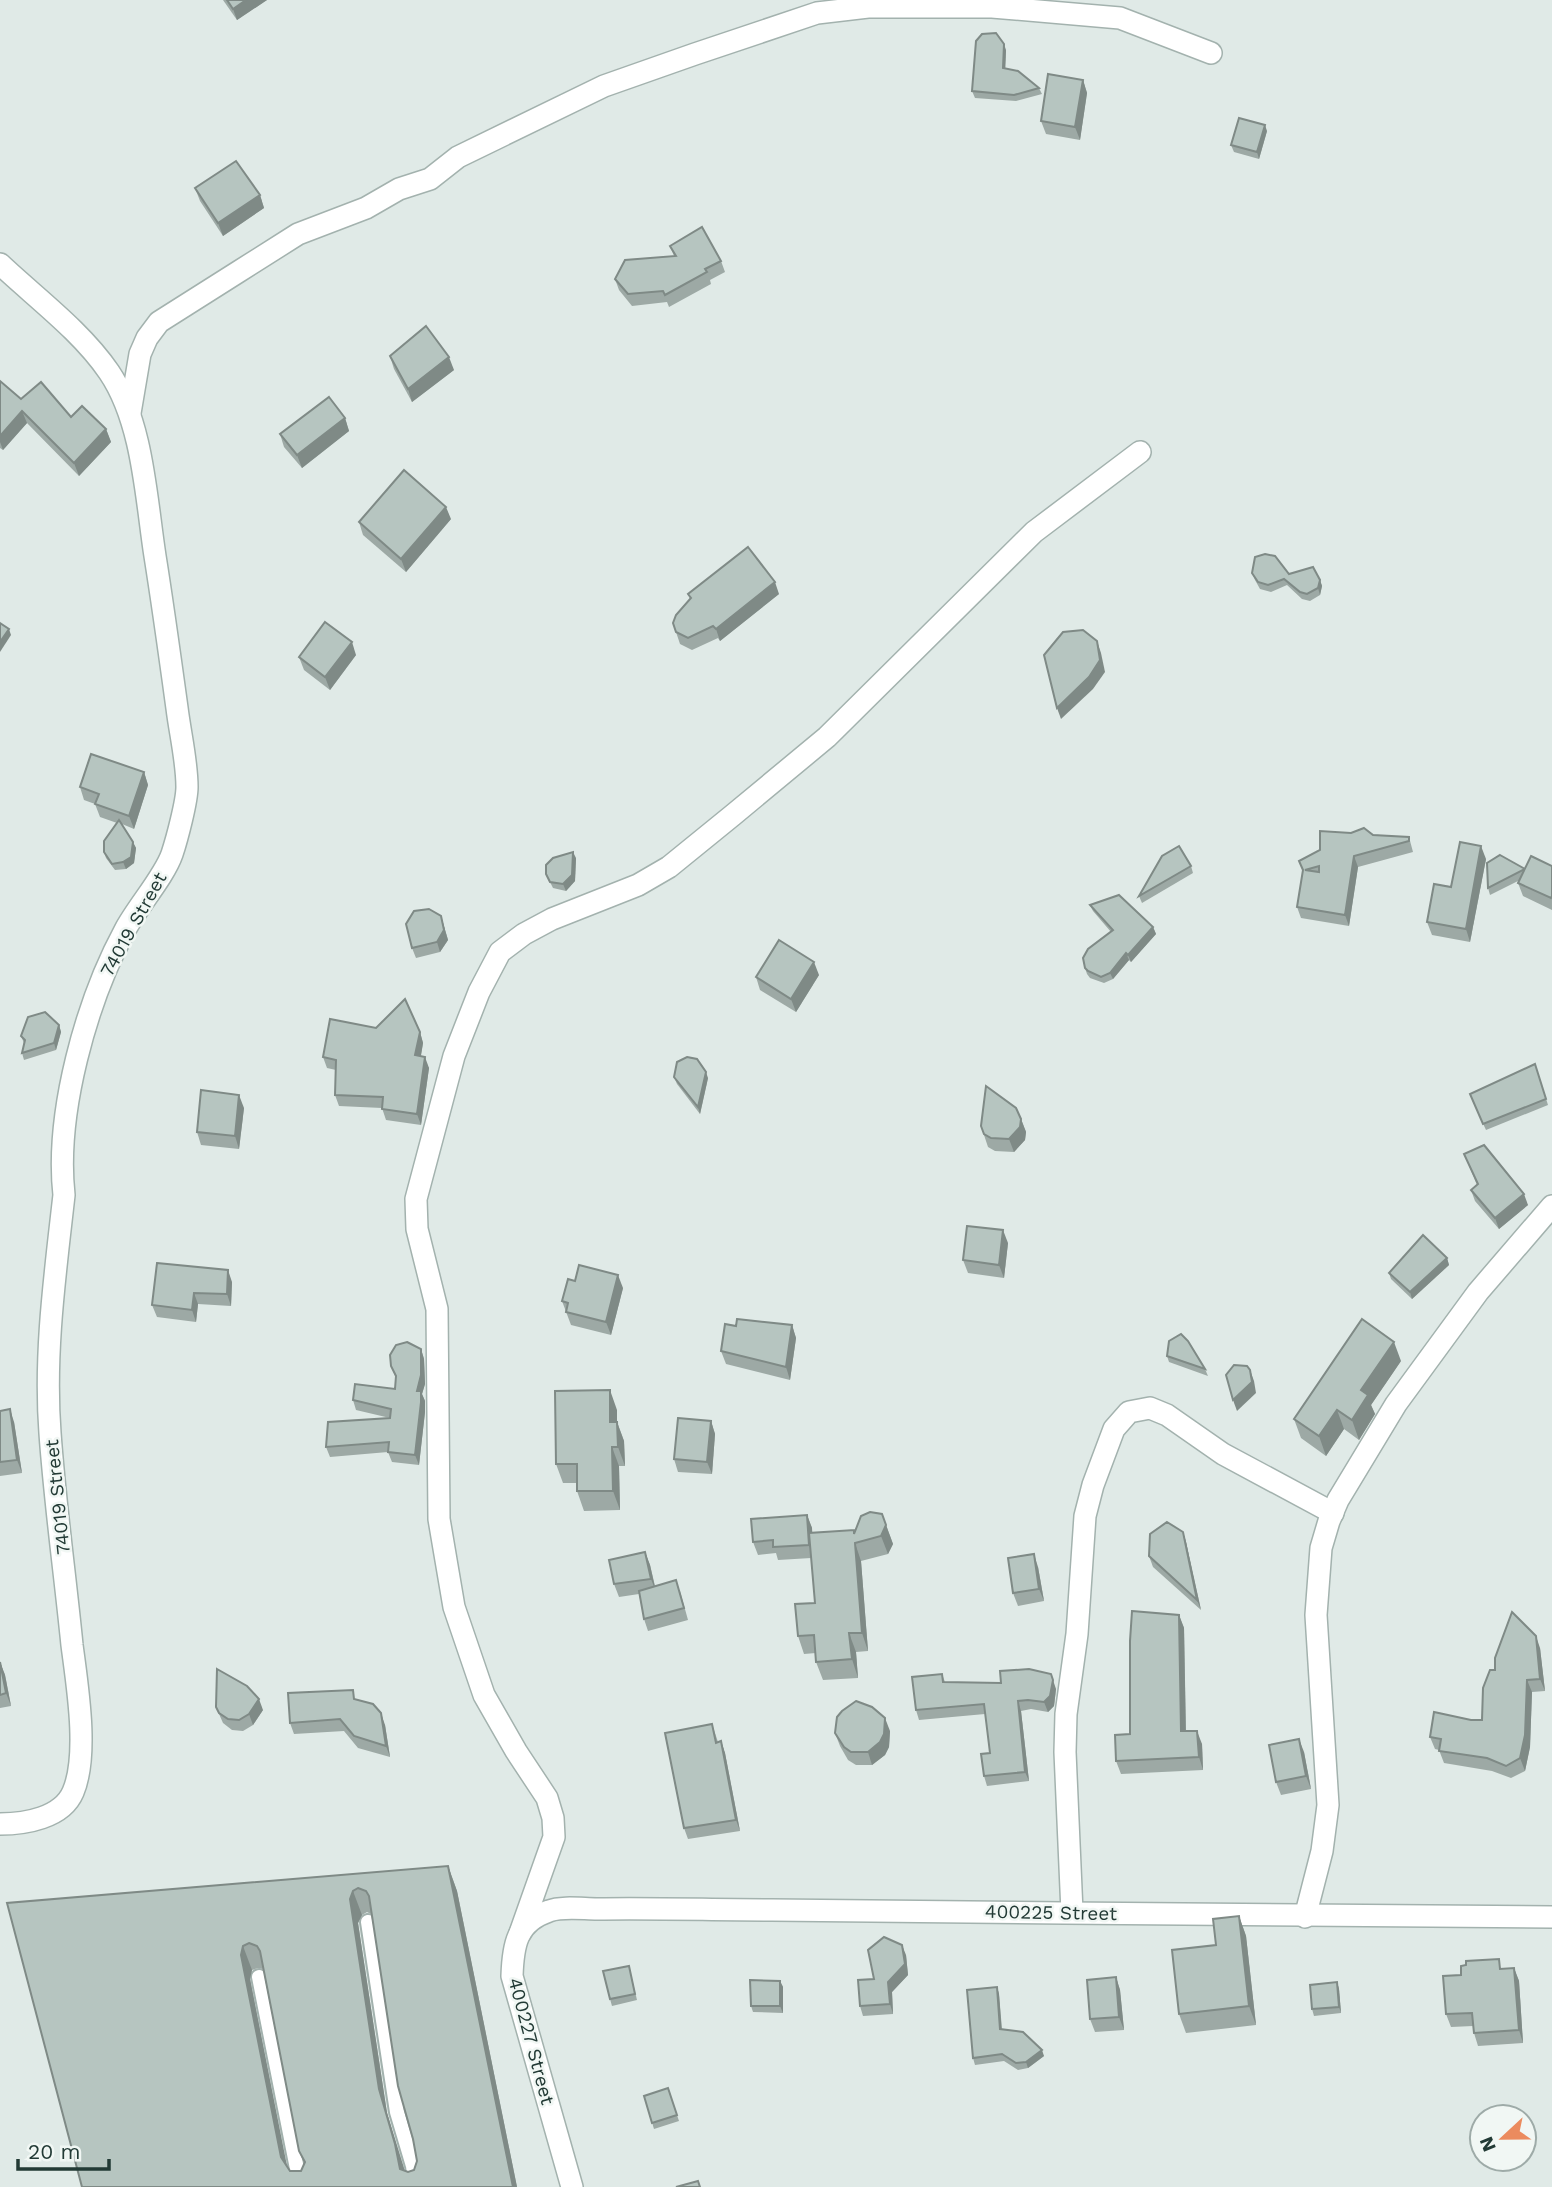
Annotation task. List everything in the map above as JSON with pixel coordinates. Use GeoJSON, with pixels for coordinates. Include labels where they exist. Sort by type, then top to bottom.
{"type":"FeatureCollection","features":[{"type":"Feature","properties":{"kind":"street"},"geometry":{"type":"LineString","coordinates":[[129,418],[140,354],[147,338],[159,322],[298,234],[366,208],[398,189],[430,179],[458,157],[604,86],[695,54],[817,13],[868,7],[992,7],[1120,18],[1211,53]]}},
{"type":"Feature","properties":{"kind":"street","name":"74019 Street"},"geometry":{"type":"LineString","coordinates":[[0,264],[82,340],[109,372],[123,398],[145,483],[169,639],[187,788],[172,855],[125,931],[98,990],[78,1054],[62,1144],[61,1173],[64,1195],[50,1337],[49,1405],[78,1696],[81,1760],[74,1791],[62,1808],[35,1820],[0,1825]]}},
{"type":"Feature","properties":{"kind":"street","name":"400227 Street"},"geometry":{"type":"LineString","coordinates":[[572,2187],[512,1976],[513,1949],[554,1837],[553,1818],[547,1798],[484,1695],[454,1607],[439,1519],[437,1309],[417,1229],[416,1199],[454,1056],[479,992],[500,952],[524,934],[552,919],[638,885],[669,867],[827,737],[1034,532],[1140,452]]}},
{"type":"Feature","properties":{"kind":"street"},"geometry":{"type":"LineString","coordinates":[[1305,1917],[1322,1850],[1328,1805],[1316,1615],[1321,1548],[1333,1513],[1396,1404],[1478,1292],[1552,1206]]}},
{"type":"Feature","properties":{"kind":"street"},"geometry":{"type":"LineString","coordinates":[[1072,1912],[1065,1752],[1066,1714],[1077,1634],[1085,1516],[1093,1485],[1114,1429],[1129,1412],[1150,1408],[1167,1415],[1223,1454],[1333,1513]]}},
{"type":"Feature","properties":{"kind":"street","name":"400225 Street"},"geometry":{"type":"LineString","coordinates":[[520,1933],[529,1921],[550,1910],[619,1908],[1305,1917],[1552,1917]]}},
{"type":"Feature","properties":{"kind":"lane"},"geometry":{"type":"LineString","coordinates":[[368,1922],[397,2112],[416,2187]]}},
{"type":"Feature","properties":{"kind":"lane"},"geometry":{"type":"LineString","coordinates":[[259,1977],[285,2116],[299,2179],[304,2187]]}},
{"type":"Feature","properties":{"kind":"building"},"geometry":{"type":"Polygon","coordinates":[[[227,0],[246,0],[233,9],[227,0]]]}},
{"type":"Feature","properties":{"kind":"building"},"geometry":{"type":"Polygon","coordinates":[[[996,33],[1004,44],[1003,68],[1018,71],[1039,88],[1014,95],[972,91],[976,41],[982,34],[996,33]]]}},
{"type":"Feature","properties":{"kind":"building"},"geometry":{"type":"Polygon","coordinates":[[[1048,74],[1083,80],[1075,127],[1041,121],[1048,74]]]}},
{"type":"Feature","properties":{"kind":"building"},"geometry":{"type":"Polygon","coordinates":[[[1239,118],[1265,125],[1257,152],[1231,145],[1239,118]]]}},
{"type":"Feature","properties":{"kind":"building"},"geometry":{"type":"Polygon","coordinates":[[[236,161],[260,195],[218,223],[195,188],[236,161]]]}},
{"type":"Feature","properties":{"kind":"building"},"geometry":{"type":"Polygon","coordinates":[[[702,227],[721,261],[705,269],[707,272],[665,295],[663,291],[628,294],[615,279],[625,260],[676,256],[670,246],[702,227]]]}},
{"type":"Feature","properties":{"kind":"building"},"geometry":{"type":"Polygon","coordinates":[[[426,326],[449,357],[408,389],[390,356],[426,326]]]}},
{"type":"Feature","properties":{"kind":"building"},"geometry":{"type":"Polygon","coordinates":[[[0,381],[21,399],[41,382],[71,417],[82,406],[106,429],[74,463],[22,411],[0,436],[0,381]]]}},
{"type":"Feature","properties":{"kind":"building"},"geometry":{"type":"Polygon","coordinates":[[[329,397],[345,418],[297,455],[280,434],[329,397]]]}},
{"type":"Feature","properties":{"kind":"building"},"geometry":{"type":"Polygon","coordinates":[[[404,470],[446,507],[401,559],[359,522],[404,470]]]}},
{"type":"Feature","properties":{"kind":"building"},"geometry":{"type":"Polygon","coordinates":[[[748,547],[775,582],[716,629],[713,626],[688,638],[676,632],[673,623],[676,615],[691,598],[688,594],[748,547]]]}},
{"type":"Feature","properties":{"kind":"building"},"geometry":{"type":"Polygon","coordinates":[[[1265,554],[1275,556],[1289,574],[1313,567],[1320,580],[1318,588],[1307,594],[1300,592],[1284,579],[1268,585],[1258,582],[1252,573],[1255,557],[1265,554]]]}},
{"type":"Feature","properties":{"kind":"building"},"geometry":{"type":"Polygon","coordinates":[[[325,622],[352,642],[325,677],[299,657],[325,622]]]}},
{"type":"Feature","properties":{"kind":"building"},"geometry":{"type":"Polygon","coordinates":[[[0,623],[9,629],[0,642],[0,623]]]}},
{"type":"Feature","properties":{"kind":"building"},"geometry":{"type":"Polygon","coordinates":[[[1083,630],[1097,641],[1100,660],[1089,677],[1057,708],[1044,655],[1063,632],[1083,630]]]}},
{"type":"Feature","properties":{"kind":"building"},"geometry":{"type":"Polygon","coordinates":[[[91,754],[144,772],[129,816],[95,804],[99,794],[80,787],[91,754]]]}},
{"type":"Feature","properties":{"kind":"building"},"geometry":{"type":"Polygon","coordinates":[[[119,820],[133,842],[131,857],[112,864],[104,852],[104,841],[119,820]]]}},
{"type":"Feature","properties":{"kind":"building"},"geometry":{"type":"Polygon","coordinates":[[[1364,828],[1373,835],[1409,837],[1409,841],[1354,856],[1345,915],[1297,907],[1303,870],[1299,861],[1320,850],[1320,831],[1351,833],[1364,828]],[[1319,866],[1305,870],[1319,872],[1319,866]]]}},
{"type":"Feature","properties":{"kind":"building"},"geometry":{"type":"Polygon","coordinates":[[[1460,842],[1481,846],[1466,929],[1427,922],[1434,884],[1451,887],[1460,842]]]}},
{"type":"Feature","properties":{"kind":"building"},"geometry":{"type":"Polygon","coordinates":[[[1179,846],[1191,866],[1139,896],[1162,856],[1179,846]]]}},
{"type":"Feature","properties":{"kind":"building"},"geometry":{"type":"Polygon","coordinates":[[[573,852],[572,875],[563,884],[550,882],[546,865],[553,858],[573,852]]]}},
{"type":"Feature","properties":{"kind":"building"},"geometry":{"type":"Polygon","coordinates":[[[1500,855],[1525,869],[1488,888],[1487,863],[1500,855]]]}},
{"type":"Feature","properties":{"kind":"building"},"geometry":{"type":"Polygon","coordinates":[[[1531,856],[1552,866],[1551,898],[1518,883],[1531,856]]]}},
{"type":"Feature","properties":{"kind":"building"},"geometry":{"type":"Polygon","coordinates":[[[1119,895],[1153,927],[1110,973],[1101,977],[1085,968],[1083,958],[1088,949],[1113,930],[1090,905],[1119,895]]]}},
{"type":"Feature","properties":{"kind":"building"},"geometry":{"type":"Polygon","coordinates":[[[429,909],[441,916],[444,930],[437,942],[412,948],[406,924],[414,911],[429,909]]]}},
{"type":"Feature","properties":{"kind":"building"},"geometry":{"type":"Polygon","coordinates":[[[779,940],[814,962],[791,999],[756,977],[779,940]]]}},
{"type":"Feature","properties":{"kind":"building"},"geometry":{"type":"Polygon","coordinates":[[[405,999],[420,1032],[415,1055],[425,1057],[417,1114],[382,1109],[383,1097],[335,1095],[336,1060],[323,1057],[330,1019],[376,1028],[405,999]]]}},
{"type":"Feature","properties":{"kind":"building"},"geometry":{"type":"Polygon","coordinates":[[[45,1012],[59,1025],[54,1043],[22,1053],[25,1040],[21,1036],[28,1017],[45,1012]]]}},
{"type":"Feature","properties":{"kind":"building"},"geometry":{"type":"Polygon","coordinates":[[[687,1057],[697,1059],[706,1072],[698,1107],[674,1077],[677,1062],[687,1057]]]}},
{"type":"Feature","properties":{"kind":"building"},"geometry":{"type":"Polygon","coordinates":[[[1535,1064],[1546,1099],[1483,1124],[1470,1094],[1535,1064]]]}},
{"type":"Feature","properties":{"kind":"building"},"geometry":{"type":"Polygon","coordinates":[[[986,1086],[1016,1108],[1021,1119],[1020,1127],[1009,1139],[991,1138],[984,1134],[981,1126],[986,1086]]]}},
{"type":"Feature","properties":{"kind":"building"},"geometry":{"type":"Polygon","coordinates":[[[201,1090],[239,1095],[235,1136],[197,1132],[201,1090]]]}},
{"type":"Feature","properties":{"kind":"building"},"geometry":{"type":"Polygon","coordinates":[[[1484,1145],[1524,1194],[1495,1218],[1471,1190],[1478,1184],[1464,1154],[1484,1145]]]}},
{"type":"Feature","properties":{"kind":"building"},"geometry":{"type":"Polygon","coordinates":[[[967,1226],[1003,1230],[999,1265],[963,1260],[967,1226]]]}},
{"type":"Feature","properties":{"kind":"building"},"geometry":{"type":"Polygon","coordinates":[[[1423,1235],[1447,1258],[1410,1292],[1389,1273],[1423,1235]]]}},
{"type":"Feature","properties":{"kind":"building"},"geometry":{"type":"Polygon","coordinates":[[[157,1263],[228,1270],[227,1294],[194,1293],[192,1310],[152,1305],[157,1263]]]}},
{"type":"Feature","properties":{"kind":"building"},"geometry":{"type":"Polygon","coordinates":[[[579,1265],[618,1275],[606,1322],[566,1312],[568,1303],[562,1301],[568,1279],[575,1281],[579,1265]]]}},
{"type":"Feature","properties":{"kind":"building"},"geometry":{"type":"Polygon","coordinates":[[[737,1319],[792,1325],[786,1367],[721,1351],[725,1324],[736,1326],[737,1319]]]}},
{"type":"Feature","properties":{"kind":"building"},"geometry":{"type":"Polygon","coordinates":[[[1362,1319],[1394,1342],[1361,1390],[1368,1395],[1352,1420],[1337,1410],[1319,1436],[1294,1419],[1362,1319]]]}},
{"type":"Feature","properties":{"kind":"building"},"geometry":{"type":"Polygon","coordinates":[[[1181,1334],[1205,1369],[1167,1356],[1169,1341],[1181,1334]]]}},
{"type":"Feature","properties":{"kind":"building"},"geometry":{"type":"Polygon","coordinates":[[[407,1342],[421,1349],[421,1375],[417,1391],[421,1391],[421,1402],[415,1455],[388,1452],[389,1442],[326,1447],[328,1422],[390,1418],[391,1409],[353,1400],[355,1384],[395,1389],[396,1376],[390,1355],[396,1345],[407,1342]]]}},
{"type":"Feature","properties":{"kind":"building"},"geometry":{"type":"Polygon","coordinates":[[[1234,1365],[1247,1366],[1252,1382],[1233,1400],[1226,1375],[1234,1365]]]}},
{"type":"Feature","properties":{"kind":"building"},"geometry":{"type":"Polygon","coordinates":[[[610,1390],[610,1422],[617,1422],[618,1447],[612,1447],[613,1491],[577,1491],[577,1464],[556,1464],[555,1391],[610,1390]]]}},
{"type":"Feature","properties":{"kind":"building"},"geometry":{"type":"Polygon","coordinates":[[[10,1409],[17,1460],[0,1462],[0,1411],[10,1409]]]}},
{"type":"Feature","properties":{"kind":"building"},"geometry":{"type":"Polygon","coordinates":[[[678,1418],[711,1421],[707,1462],[674,1459],[678,1418]]]}},
{"type":"Feature","properties":{"kind":"building"},"geometry":{"type":"Polygon","coordinates":[[[870,1512],[882,1514],[886,1525],[881,1536],[855,1543],[862,1633],[849,1633],[852,1659],[816,1662],[814,1635],[798,1636],[795,1604],[815,1603],[809,1533],[854,1530],[854,1534],[861,1516],[870,1512]]]}},
{"type":"Feature","properties":{"kind":"building"},"geometry":{"type":"Polygon","coordinates":[[[807,1515],[809,1545],[773,1547],[773,1540],[753,1542],[751,1519],[807,1515]]]}},
{"type":"Feature","properties":{"kind":"building"},"geometry":{"type":"Polygon","coordinates":[[[1167,1522],[1183,1532],[1197,1600],[1149,1556],[1150,1534],[1167,1522]]]}},
{"type":"Feature","properties":{"kind":"building"},"geometry":{"type":"Polygon","coordinates":[[[645,1552],[651,1579],[614,1584],[609,1560],[645,1552]]]}},
{"type":"Feature","properties":{"kind":"building"},"geometry":{"type":"Polygon","coordinates":[[[1034,1554],[1039,1589],[1013,1593],[1008,1558],[1034,1554]]]}},
{"type":"Feature","properties":{"kind":"building"},"geometry":{"type":"Polygon","coordinates":[[[676,1580],[684,1608],[644,1619],[639,1591],[676,1580]]]}},
{"type":"Feature","properties":{"kind":"building"},"geometry":{"type":"Polygon","coordinates":[[[1132,1611],[1179,1615],[1181,1731],[1197,1731],[1199,1757],[1116,1761],[1115,1735],[1130,1734],[1132,1611]]]}},
{"type":"Feature","properties":{"kind":"building"},"geometry":{"type":"Polygon","coordinates":[[[1512,1612],[1536,1636],[1540,1679],[1527,1680],[1525,1735],[1520,1758],[1506,1766],[1487,1758],[1439,1751],[1441,1739],[1430,1737],[1434,1712],[1482,1720],[1483,1688],[1490,1670],[1495,1670],[1495,1658],[1512,1612]]]}},
{"type":"Feature","properties":{"kind":"building"},"geometry":{"type":"Polygon","coordinates":[[[0,1662],[6,1693],[0,1695],[0,1662]]]}},
{"type":"Feature","properties":{"kind":"building"},"geometry":{"type":"Polygon","coordinates":[[[217,1669],[247,1686],[259,1699],[249,1714],[239,1720],[228,1719],[219,1713],[216,1707],[217,1669]]]}},
{"type":"Feature","properties":{"kind":"building"},"geometry":{"type":"Polygon","coordinates":[[[1029,1669],[1051,1674],[1053,1680],[1050,1696],[1044,1702],[1018,1701],[1025,1772],[984,1776],[981,1754],[990,1753],[984,1704],[916,1710],[912,1677],[942,1674],[943,1682],[1001,1683],[1000,1671],[1029,1669]]]}},
{"type":"Feature","properties":{"kind":"building"},"geometry":{"type":"Polygon","coordinates":[[[353,1690],[354,1699],[373,1704],[381,1713],[386,1746],[354,1736],[340,1719],[290,1723],[288,1693],[353,1690]]]}},
{"type":"Feature","properties":{"kind":"building"},"geometry":{"type":"Polygon","coordinates":[[[856,1701],[872,1707],[885,1718],[884,1734],[880,1742],[868,1752],[851,1752],[844,1747],[835,1733],[837,1717],[856,1701]]]}},
{"type":"Feature","properties":{"kind":"building"},"geometry":{"type":"Polygon","coordinates":[[[712,1724],[716,1743],[721,1741],[736,1820],[684,1828],[665,1733],[712,1724]]]}},
{"type":"Feature","properties":{"kind":"building"},"geometry":{"type":"Polygon","coordinates":[[[1299,1739],[1306,1776],[1276,1782],[1269,1745],[1299,1739]]]}},
{"type":"Feature","properties":{"kind":"building"},"geometry":{"type":"Polygon","coordinates":[[[448,1866],[513,2187],[82,2187],[7,1903],[448,1866]],[[358,1888],[353,1891],[350,1899],[379,2089],[400,2169],[408,2172],[414,2170],[417,2161],[398,2086],[369,1896],[366,1891],[358,1888]],[[249,1943],[243,1946],[241,1955],[281,2157],[290,2171],[301,2171],[305,2162],[299,2151],[260,1951],[257,1946],[249,1943]]]}},
{"type":"Feature","properties":{"kind":"building"},"geometry":{"type":"Polygon","coordinates":[[[1239,1916],[1249,2006],[1179,2014],[1172,1950],[1216,1945],[1213,1919],[1239,1916]]]}},
{"type":"Feature","properties":{"kind":"building"},"geometry":{"type":"Polygon","coordinates":[[[884,1937],[902,1945],[905,1964],[888,1982],[890,2004],[860,2006],[858,1980],[874,1979],[868,1950],[884,1937]]]}},
{"type":"Feature","properties":{"kind":"building"},"geometry":{"type":"Polygon","coordinates":[[[1499,1959],[1500,1969],[1514,1968],[1519,2030],[1474,2033],[1472,2013],[1446,2014],[1443,1976],[1461,1975],[1461,1966],[1466,1965],[1466,1961],[1499,1959]]]}},
{"type":"Feature","properties":{"kind":"building"},"geometry":{"type":"Polygon","coordinates":[[[629,1966],[635,1994],[610,1999],[603,1971],[629,1966]]]}},
{"type":"Feature","properties":{"kind":"building"},"geometry":{"type":"Polygon","coordinates":[[[1116,1977],[1119,2017],[1090,2019],[1087,1980],[1116,1977]]]}},
{"type":"Feature","properties":{"kind":"building"},"geometry":{"type":"Polygon","coordinates":[[[750,1980],[780,1981],[780,2006],[751,2006],[750,1980]]]}},
{"type":"Feature","properties":{"kind":"building"},"geometry":{"type":"Polygon","coordinates":[[[1337,1982],[1339,2007],[1312,2009],[1310,1985],[1337,1982]]]}},
{"type":"Feature","properties":{"kind":"building"},"geometry":{"type":"Polygon","coordinates":[[[997,1987],[1000,2029],[1023,2032],[1042,2050],[1026,2062],[1016,2063],[1002,2054],[973,2058],[967,1990],[997,1987]]]}},
{"type":"Feature","properties":{"kind":"building"},"geometry":{"type":"Polygon","coordinates":[[[668,2088],[677,2115],[652,2123],[644,2096],[668,2088]]]}},
{"type":"Feature","properties":{"kind":"building"},"geometry":{"type":"Polygon","coordinates":[[[698,2181],[700,2187],[676,2187],[698,2181]]]}}]}
